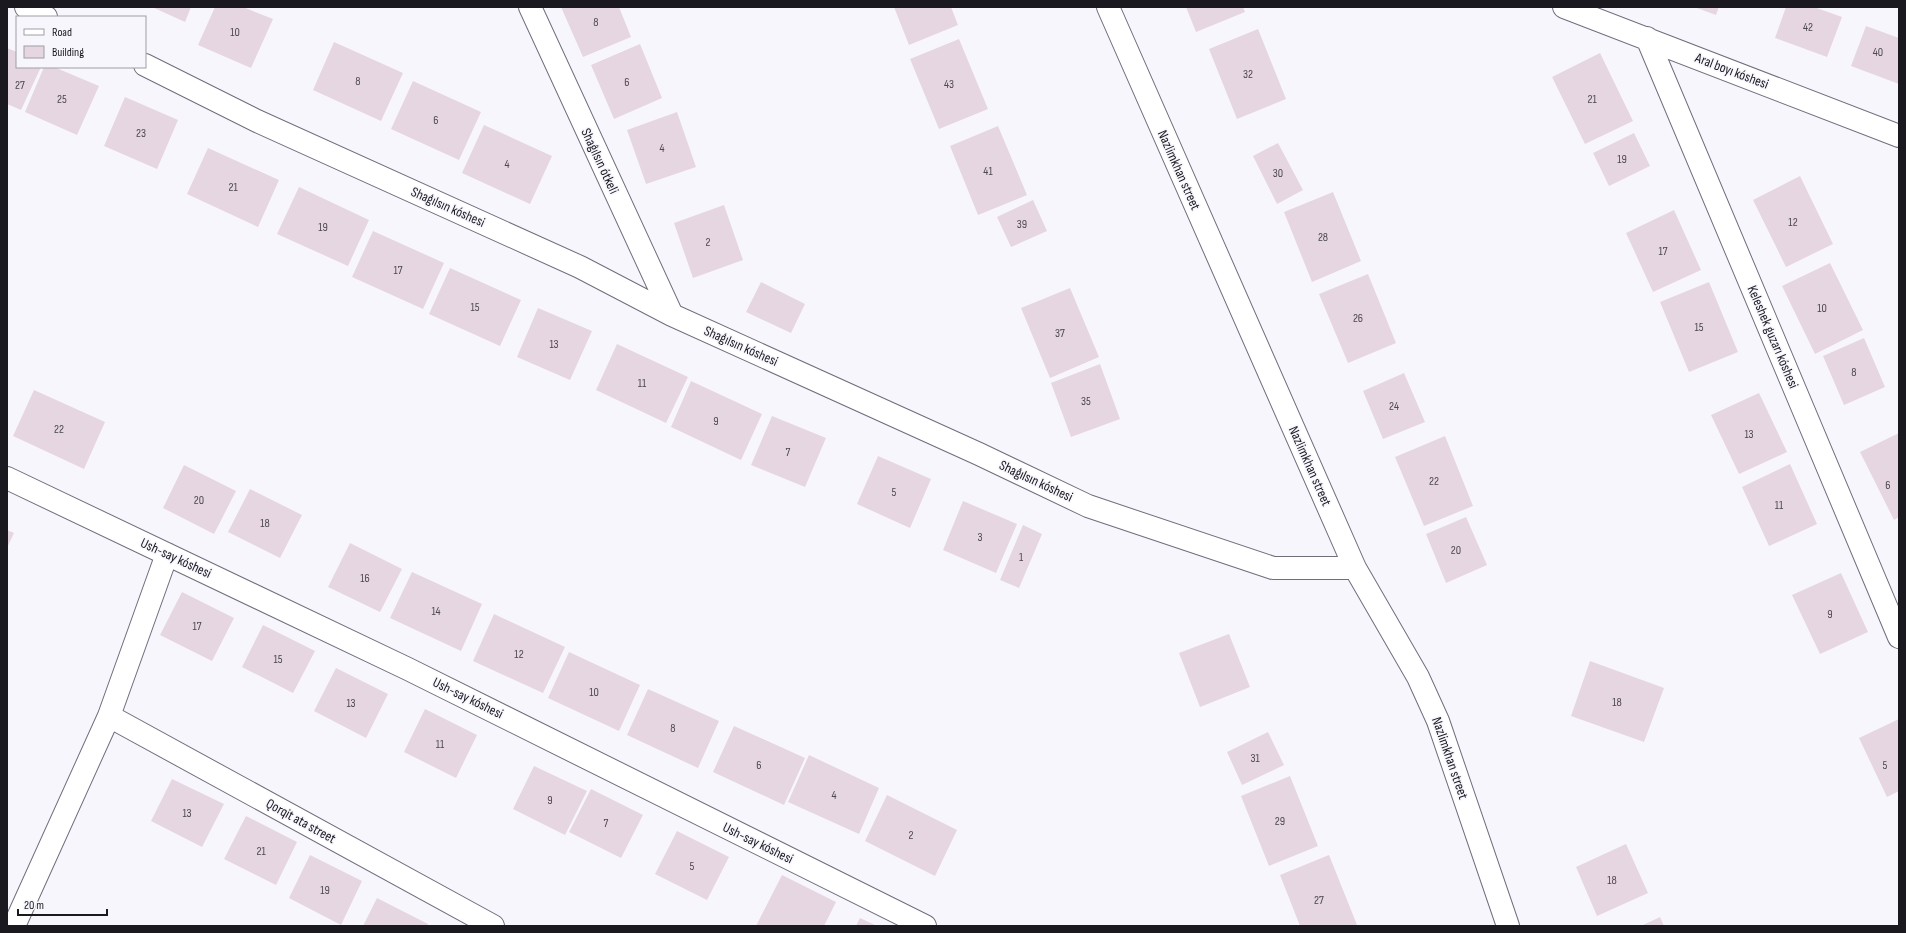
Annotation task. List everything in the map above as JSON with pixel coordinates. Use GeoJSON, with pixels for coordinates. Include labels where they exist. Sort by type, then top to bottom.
{"type":"FeatureCollection","features":[{"type":"Feature","properties":{"kind":"street"},"geometry":{"type":"LineString","coordinates":[[26,7],[44,16]]}},
{"type":"Feature","properties":{"kind":"street","name":"Shaǵılsın ótkeli"},"geometry":{"type":"LineString","coordinates":[[530,7],[672,315]]}},
{"type":"Feature","properties":{"kind":"street","name":"Nazlimkhan street"},"geometry":{"type":"LineString","coordinates":[[1108,7],[1355,568],[1418,677],[1438,721],[1508,926]]}},
{"type":"Feature","properties":{"kind":"street","name":"Aral boyı kóshesi"},"geometry":{"type":"LineString","coordinates":[[1564,7],[1899,136]]}},
{"type":"Feature","properties":{"kind":"street","name":"Keleshek guzarı kóshesi"},"geometry":{"type":"LineString","coordinates":[[1646,38],[1899,637]]}},
{"type":"Feature","properties":{"kind":"street","name":"Shaǵılsın kóshesi"},"geometry":{"type":"LineString","coordinates":[[146,66],[264,124],[580,267],[672,315],[972,451],[1088,506],[1273,568],[1355,568]]}},
{"type":"Feature","properties":{"kind":"street","name":"Ush-say kóshesi"},"geometry":{"type":"LineString","coordinates":[[7,478],[408,669],[925,926]]}},
{"type":"Feature","properties":{"kind":"street"},"geometry":{"type":"LineString","coordinates":[[14,926],[109,716],[167,554]]}},
{"type":"Feature","properties":{"kind":"street","name":"Qorqit ata street"},"geometry":{"type":"LineString","coordinates":[[109,716],[493,926]]}},
{"type":"Feature","properties":{"kind":"building"},"geometry":{"type":"Polygon","coordinates":[[[152,7],[191,7],[185,22],[152,7]]]}},
{"type":"Feature","properties":{"kind":"building"},"geometry":{"type":"Polygon","coordinates":[[[215,7],[243,7],[273,19],[251,68],[198,45],[215,7]]]}},
{"type":"Feature","properties":{"kind":"building"},"geometry":{"type":"Polygon","coordinates":[[[561,7],[619,7],[631,37],[583,57],[561,7]]]}},
{"type":"Feature","properties":{"kind":"building"},"geometry":{"type":"Polygon","coordinates":[[[894,7],[951,7],[958,25],[909,45],[894,7]]]}},
{"type":"Feature","properties":{"kind":"building"},"geometry":{"type":"Polygon","coordinates":[[[1186,7],[1243,7],[1245,12],[1196,32],[1186,7]]]}},
{"type":"Feature","properties":{"kind":"building"},"geometry":{"type":"Polygon","coordinates":[[[1694,7],[1719,7],[1716,15],[1694,7]]]}},
{"type":"Feature","properties":{"kind":"building"},"geometry":{"type":"Polygon","coordinates":[[[1786,7],[1814,7],[1842,17],[1827,57],[1775,38],[1786,7]]]}},
{"type":"Feature","properties":{"kind":"building"},"geometry":{"type":"Polygon","coordinates":[[[1866,26],[1899,38],[1899,84],[1851,66],[1866,26]]]}},
{"type":"Feature","properties":{"kind":"building"},"geometry":{"type":"Polygon","coordinates":[[[1258,29],[1286,99],[1237,119],[1209,49],[1258,29]]]}},
{"type":"Feature","properties":{"kind":"building"},"geometry":{"type":"Polygon","coordinates":[[[959,39],[988,109],[939,129],[910,59],[959,39]]]}},
{"type":"Feature","properties":{"kind":"building"},"geometry":{"type":"Polygon","coordinates":[[[334,42],[403,73],[381,121],[313,90],[334,42]]]}},
{"type":"Feature","properties":{"kind":"building"},"geometry":{"type":"Polygon","coordinates":[[[640,44],[662,98],[614,119],[591,65],[640,44]]]}},
{"type":"Feature","properties":{"kind":"building"},"geometry":{"type":"Polygon","coordinates":[[[7,48],[16,52],[16,68],[41,68],[21,110],[7,104],[7,48]]]}},
{"type":"Feature","properties":{"kind":"building"},"geometry":{"type":"Polygon","coordinates":[[[1600,53],[1633,121],[1585,144],[1552,77],[1600,53]]]}},
{"type":"Feature","properties":{"kind":"building"},"geometry":{"type":"Polygon","coordinates":[[[44,68],[56,68],[99,86],[77,135],[25,112],[44,68]]]}},
{"type":"Feature","properties":{"kind":"building"},"geometry":{"type":"Polygon","coordinates":[[[413,81],[481,112],[459,160],[391,129],[413,81]]]}},
{"type":"Feature","properties":{"kind":"building"},"geometry":{"type":"Polygon","coordinates":[[[125,97],[178,120],[157,169],[104,146],[125,97]]]}},
{"type":"Feature","properties":{"kind":"building"},"geometry":{"type":"Polygon","coordinates":[[[677,112],[696,167],[646,184],[627,130],[677,112]]]}},
{"type":"Feature","properties":{"kind":"building"},"geometry":{"type":"Polygon","coordinates":[[[484,125],[552,156],[530,204],[462,173],[484,125]]]}},
{"type":"Feature","properties":{"kind":"building"},"geometry":{"type":"Polygon","coordinates":[[[998,126],[1027,195],[978,215],[950,146],[998,126]]]}},
{"type":"Feature","properties":{"kind":"building"},"geometry":{"type":"Polygon","coordinates":[[[1634,133],[1650,166],[1609,186],[1593,153],[1634,133]]]}},
{"type":"Feature","properties":{"kind":"building"},"geometry":{"type":"Polygon","coordinates":[[[1278,143],[1303,190],[1277,204],[1253,156],[1278,143]]]}},
{"type":"Feature","properties":{"kind":"building"},"geometry":{"type":"Polygon","coordinates":[[[208,148],[279,180],[258,227],[187,194],[208,148]]]}},
{"type":"Feature","properties":{"kind":"building"},"geometry":{"type":"Polygon","coordinates":[[[1800,176],[1833,244],[1786,267],[1753,200],[1800,176]]]}},
{"type":"Feature","properties":{"kind":"building"},"geometry":{"type":"Polygon","coordinates":[[[299,187],[369,220],[348,266],[277,234],[299,187]]]}},
{"type":"Feature","properties":{"kind":"building"},"geometry":{"type":"Polygon","coordinates":[[[1333,192],[1361,261],[1312,282],[1284,212],[1333,192]]]}},
{"type":"Feature","properties":{"kind":"building"},"geometry":{"type":"Polygon","coordinates":[[[1033,200],[1047,231],[1011,247],[997,217],[1033,200]]]}},
{"type":"Feature","properties":{"kind":"building"},"geometry":{"type":"Polygon","coordinates":[[[724,205],[743,260],[693,278],[674,223],[724,205]]]}},
{"type":"Feature","properties":{"kind":"building"},"geometry":{"type":"Polygon","coordinates":[[[1674,210],[1701,270],[1653,292],[1626,233],[1674,210]]]}},
{"type":"Feature","properties":{"kind":"building"},"geometry":{"type":"Polygon","coordinates":[[[373,231],[444,263],[423,309],[352,277],[373,231]]]}},
{"type":"Feature","properties":{"kind":"building"},"geometry":{"type":"Polygon","coordinates":[[[1830,263],[1863,330],[1815,354],[1782,286],[1830,263]]]}},
{"type":"Feature","properties":{"kind":"building"},"geometry":{"type":"Polygon","coordinates":[[[450,268],[521,300],[500,346],[429,314],[450,268]]]}},
{"type":"Feature","properties":{"kind":"building"},"geometry":{"type":"Polygon","coordinates":[[[1368,274],[1396,343],[1348,363],[1319,294],[1368,274]]]}},
{"type":"Feature","properties":{"kind":"building"},"geometry":{"type":"Polygon","coordinates":[[[761,282],[805,304],[791,333],[746,312],[761,282]]]}},
{"type":"Feature","properties":{"kind":"building"},"geometry":{"type":"Polygon","coordinates":[[[1709,282],[1738,352],[1689,372],[1660,302],[1709,282]]]}},
{"type":"Feature","properties":{"kind":"building"},"geometry":{"type":"Polygon","coordinates":[[[1070,288],[1099,357],[1050,378],[1021,308],[1070,288]]]}},
{"type":"Feature","properties":{"kind":"building"},"geometry":{"type":"Polygon","coordinates":[[[538,308],[592,331],[570,380],[517,357],[538,308]]]}},
{"type":"Feature","properties":{"kind":"building"},"geometry":{"type":"Polygon","coordinates":[[[1864,338],[1885,387],[1844,405],[1823,356],[1864,338]]]}},
{"type":"Feature","properties":{"kind":"building"},"geometry":{"type":"Polygon","coordinates":[[[617,344],[688,377],[666,423],[596,390],[617,344]]]}},
{"type":"Feature","properties":{"kind":"building"},"geometry":{"type":"Polygon","coordinates":[[[1100,364],[1120,419],[1071,437],[1051,383],[1100,364]]]}},
{"type":"Feature","properties":{"kind":"building"},"geometry":{"type":"Polygon","coordinates":[[[1404,373],[1425,422],[1383,439],[1363,391],[1404,373]]]}},
{"type":"Feature","properties":{"kind":"building"},"geometry":{"type":"Polygon","coordinates":[[[691,381],[762,414],[741,460],[671,427],[691,381]]]}},
{"type":"Feature","properties":{"kind":"building"},"geometry":{"type":"Polygon","coordinates":[[[34,390],[105,422],[84,469],[13,436],[34,390]]]}},
{"type":"Feature","properties":{"kind":"building"},"geometry":{"type":"Polygon","coordinates":[[[1759,393],[1787,452],[1739,474],[1711,415],[1759,393]]]}},
{"type":"Feature","properties":{"kind":"building"},"geometry":{"type":"Polygon","coordinates":[[[772,416],[826,438],[805,487],[751,465],[772,416]]]}},
{"type":"Feature","properties":{"kind":"building"},"geometry":{"type":"Polygon","coordinates":[[[1899,433],[1899,517],[1894,520],[1860,452],[1899,433]]]}},
{"type":"Feature","properties":{"kind":"building"},"geometry":{"type":"Polygon","coordinates":[[[1445,436],[1473,506],[1424,526],[1395,457],[1445,436]]]}},
{"type":"Feature","properties":{"kind":"building"},"geometry":{"type":"Polygon","coordinates":[[[878,456],[931,479],[910,528],[857,504],[878,456]]]}},
{"type":"Feature","properties":{"kind":"building"},"geometry":{"type":"Polygon","coordinates":[[[1790,464],[1817,524],[1769,546],[1742,487],[1790,464]]]}},
{"type":"Feature","properties":{"kind":"building"},"geometry":{"type":"Polygon","coordinates":[[[184,465],[236,491],[214,534],[163,508],[184,465]]]}},
{"type":"Feature","properties":{"kind":"building"},"geometry":{"type":"Polygon","coordinates":[[[250,489],[302,515],[280,558],[228,532],[250,489]]]}},
{"type":"Feature","properties":{"kind":"building"},"geometry":{"type":"Polygon","coordinates":[[[963,501],[1017,524],[996,573],[943,550],[963,501]]]}},
{"type":"Feature","properties":{"kind":"building"},"geometry":{"type":"Polygon","coordinates":[[[1466,517],[1487,565],[1446,583],[1426,534],[1466,517]]]}},
{"type":"Feature","properties":{"kind":"building"},"geometry":{"type":"Polygon","coordinates":[[[1023,525],[1042,534],[1019,588],[1000,580],[1023,525]]]}},
{"type":"Feature","properties":{"kind":"building"},"geometry":{"type":"Polygon","coordinates":[[[7,530],[14,533],[7,548],[7,530]]]}},
{"type":"Feature","properties":{"kind":"building"},"geometry":{"type":"Polygon","coordinates":[[[350,543],[402,569],[380,612],[328,587],[350,543]]]}},
{"type":"Feature","properties":{"kind":"building"},"geometry":{"type":"Polygon","coordinates":[[[412,572],[482,604],[461,651],[390,618],[412,572]]]}},
{"type":"Feature","properties":{"kind":"building"},"geometry":{"type":"Polygon","coordinates":[[[1841,573],[1868,632],[1820,654],[1792,595],[1841,573]]]}},
{"type":"Feature","properties":{"kind":"building"},"geometry":{"type":"Polygon","coordinates":[[[182,592],[234,618],[212,661],[160,635],[182,592]]]}},
{"type":"Feature","properties":{"kind":"building"},"geometry":{"type":"Polygon","coordinates":[[[494,614],[565,647],[543,693],[473,661],[494,614]]]}},
{"type":"Feature","properties":{"kind":"building"},"geometry":{"type":"Polygon","coordinates":[[[263,625],[315,651],[293,693],[242,667],[263,625]]]}},
{"type":"Feature","properties":{"kind":"building"},"geometry":{"type":"Polygon","coordinates":[[[1229,634],[1250,687],[1200,707],[1179,653],[1229,634]]]}},
{"type":"Feature","properties":{"kind":"building"},"geometry":{"type":"Polygon","coordinates":[[[569,652],[640,685],[619,731],[548,698],[569,652]]]}},
{"type":"Feature","properties":{"kind":"building"},"geometry":{"type":"Polygon","coordinates":[[[1590,661],[1664,688],[1644,742],[1571,716],[1590,661]]]}},
{"type":"Feature","properties":{"kind":"building"},"geometry":{"type":"Polygon","coordinates":[[[336,668],[388,694],[366,738],[314,711],[336,668]]]}},
{"type":"Feature","properties":{"kind":"building"},"geometry":{"type":"Polygon","coordinates":[[[648,689],[719,721],[698,768],[627,735],[648,689]]]}},
{"type":"Feature","properties":{"kind":"building"},"geometry":{"type":"Polygon","coordinates":[[[425,709],[477,735],[456,778],[404,752],[425,709]]]}},
{"type":"Feature","properties":{"kind":"building"},"geometry":{"type":"Polygon","coordinates":[[[1899,719],[1899,791],[1887,797],[1859,738],[1899,719]]]}},
{"type":"Feature","properties":{"kind":"building"},"geometry":{"type":"Polygon","coordinates":[[[734,726],[805,758],[784,805],[713,772],[734,726]]]}},
{"type":"Feature","properties":{"kind":"building"},"geometry":{"type":"Polygon","coordinates":[[[1268,732],[1284,765],[1242,785],[1227,752],[1268,732]]]}},
{"type":"Feature","properties":{"kind":"building"},"geometry":{"type":"Polygon","coordinates":[[[809,755],[879,788],[859,834],[788,802],[809,755]]]}},
{"type":"Feature","properties":{"kind":"building"},"geometry":{"type":"Polygon","coordinates":[[[534,766],[587,791],[565,835],[513,809],[534,766]]]}},
{"type":"Feature","properties":{"kind":"building"},"geometry":{"type":"Polygon","coordinates":[[[1290,776],[1318,846],[1269,866],[1241,796],[1290,776]]]}},
{"type":"Feature","properties":{"kind":"building"},"geometry":{"type":"Polygon","coordinates":[[[172,779],[224,804],[202,847],[151,821],[172,779]]]}},
{"type":"Feature","properties":{"kind":"building"},"geometry":{"type":"Polygon","coordinates":[[[591,789],[643,815],[621,858],[569,832],[591,789]]]}},
{"type":"Feature","properties":{"kind":"building"},"geometry":{"type":"Polygon","coordinates":[[[887,795],[957,830],[935,876],[865,841],[887,795]]]}},
{"type":"Feature","properties":{"kind":"building"},"geometry":{"type":"Polygon","coordinates":[[[246,816],[297,842],[276,885],[224,859],[246,816]]]}},
{"type":"Feature","properties":{"kind":"building"},"geometry":{"type":"Polygon","coordinates":[[[677,831],[729,857],[707,900],[655,874],[677,831]]]}},
{"type":"Feature","properties":{"kind":"building"},"geometry":{"type":"Polygon","coordinates":[[[1626,844],[1648,893],[1597,916],[1576,867],[1626,844]]]}},
{"type":"Feature","properties":{"kind":"building"},"geometry":{"type":"Polygon","coordinates":[[[310,855],[362,881],[341,925],[289,898],[310,855]]]}},
{"type":"Feature","properties":{"kind":"building"},"geometry":{"type":"Polygon","coordinates":[[[1329,855],[1357,925],[1300,926],[1280,875],[1329,855]]]}},
{"type":"Feature","properties":{"kind":"building"},"geometry":{"type":"Polygon","coordinates":[[[782,875],[836,902],[824,926],[756,926],[782,875]]]}},
{"type":"Feature","properties":{"kind":"building"},"geometry":{"type":"Polygon","coordinates":[[[377,898],[428,924],[427,926],[363,926],[377,898]]]}},
{"type":"Feature","properties":{"kind":"building"},"geometry":{"type":"Polygon","coordinates":[[[1660,917],[1664,926],[1641,926],[1660,917]]]}},
{"type":"Feature","properties":{"kind":"building"},"geometry":{"type":"Polygon","coordinates":[[[860,918],[877,926],[856,926],[860,918]]]}}]}
